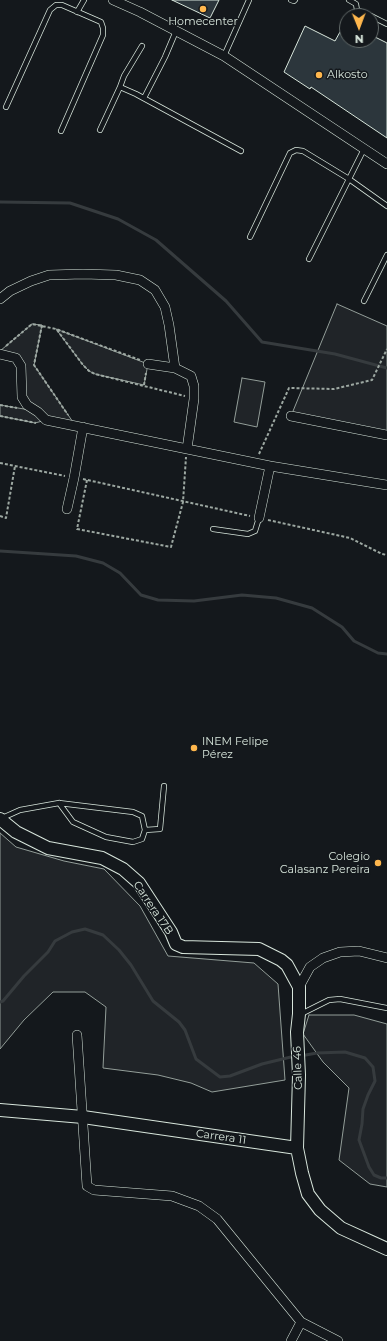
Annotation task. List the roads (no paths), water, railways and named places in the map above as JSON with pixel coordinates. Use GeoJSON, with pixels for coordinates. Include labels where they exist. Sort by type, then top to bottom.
{"type":"FeatureCollection","features":[{"type":"Feature","properties":{"kind":"street"},"geometry":{"type":"LineString","coordinates":[[113,0],[224,56],[387,164]]}},
{"type":"Feature","properties":{"kind":"street"},"geometry":{"type":"LineString","coordinates":[[0,299],[10,291],[31,281],[49,275],[116,275],[140,280],[155,290],[165,307],[175,368]]}},
{"type":"Feature","properties":{"kind":"street"},"geometry":{"type":"LineString","coordinates":[[3,350],[16,358],[21,366],[22,397],[27,405],[38,412],[46,420],[270,466],[387,485]]}},
{"type":"Feature","properties":{"kind":"street"},"geometry":{"type":"LineString","coordinates":[[148,364],[175,368],[191,376],[194,386],[194,399],[186,449]]}},
{"type":"Feature","properties":{"kind":"street"},"geometry":{"type":"LineString","coordinates":[[291,416],[387,435]]}},
{"type":"Feature","properties":{"kind":"street"},"geometry":{"type":"LineString","coordinates":[[67,509],[74,478],[79,426]]}},
{"type":"Feature","properties":{"kind":"street"},"geometry":{"type":"LineString","coordinates":[[259,518],[270,466]]}},
{"type":"Feature","properties":{"kind":"street","name":"Carrera 17B"},"geometry":{"type":"LineString","coordinates":[[0,819],[16,832],[48,848],[102,858],[124,869],[139,883],[171,932],[176,944],[183,947],[259,949],[281,960],[286,965],[299,988]]}},
{"type":"Feature","properties":{"kind":"street"},"geometry":{"type":"LineString","coordinates":[[299,988],[310,966],[328,956],[340,952],[359,951],[387,958]]}},
{"type":"Feature","properties":{"kind":"street","name":"Calle 46"},"geometry":{"type":"LineString","coordinates":[[297,1148],[299,1075],[296,1032],[299,1014],[299,988]]}},
{"type":"Feature","properties":{"kind":"street"},"geometry":{"type":"LineString","coordinates":[[77,1034],[87,1186],[94,1190],[172,1196],[199,1206],[217,1219],[301,1322],[338,1341]]}},
{"type":"Feature","properties":{"kind":"street","name":"Carrera 11"},"geometry":{"type":"LineString","coordinates":[[0,1110],[83,1117],[297,1148]]}},
{"type":"Feature","properties":{"kind":"street"},"geometry":{"type":"LineString","coordinates":[[297,1148],[308,1194],[320,1210],[341,1228],[387,1249]]}},
{"type":"Feature","properties":{"kind":"street"},"geometry":{"type":"LineString","coordinates":[[291,1341],[301,1322]]}},
{"type":"Feature","properties":{"kind":"lane"},"geometry":{"type":"LineString","coordinates":[[77,12],[84,0]]}},
{"type":"Feature","properties":{"kind":"lane"},"geometry":{"type":"LineString","coordinates":[[224,56],[249,0]]}},
{"type":"Feature","properties":{"kind":"lane"},"geometry":{"type":"LineString","coordinates":[[291,0],[295,0]]}},
{"type":"Feature","properties":{"kind":"lane"},"geometry":{"type":"LineString","coordinates":[[349,0],[356,4],[357,8]]}},
{"type":"Feature","properties":{"kind":"lane"},"geometry":{"type":"LineString","coordinates":[[6,107],[50,10],[56,5],[62,5],[101,22],[103,28],[102,35],[61,131]]}},
{"type":"Feature","properties":{"kind":"lane"},"geometry":{"type":"LineString","coordinates":[[144,98],[166,57],[176,31]]}},
{"type":"Feature","properties":{"kind":"lane"},"geometry":{"type":"LineString","coordinates":[[100,130],[124,76],[142,46]]}},
{"type":"Feature","properties":{"kind":"lane"},"geometry":{"type":"LineString","coordinates":[[120,87],[144,98],[241,151]]}},
{"type":"Feature","properties":{"kind":"lane"},"geometry":{"type":"LineString","coordinates":[[309,259],[364,149]]}},
{"type":"Feature","properties":{"kind":"lane"},"geometry":{"type":"LineString","coordinates":[[250,237],[290,153],[296,150],[303,151],[349,179],[387,206]]}},
{"type":"Feature","properties":{"kind":"lane"},"geometry":{"type":"LineString","coordinates":[[364,301],[387,255]]}},
{"type":"Feature","properties":{"kind":"lane"},"geometry":{"type":"LineString","coordinates":[[212,529],[248,534],[255,531],[259,518]]}},
{"type":"Feature","properties":{"kind":"lane"},"geometry":{"type":"LineString","coordinates":[[145,830],[160,829],[164,786]]}},
{"type":"Feature","properties":{"kind":"lane"},"geometry":{"type":"LineString","coordinates":[[0,819],[20,810],[59,803],[133,812],[142,816],[145,830],[142,839],[133,842],[106,837],[73,822],[59,803]]}},
{"type":"Feature","properties":{"kind":"lane"},"geometry":{"type":"LineString","coordinates":[[299,1014],[329,1000],[340,999],[387,1008]]}},
{"type":"Feature","properties":{"kind":"waterway"},"geometry":{"type":"LineString","coordinates":[[0,202],[70,203],[118,219],[156,240],[226,301],[262,342],[335,354],[387,368]]}},
{"type":"Feature","properties":{"kind":"waterway"},"geometry":{"type":"LineString","coordinates":[[0,551],[76,556],[103,563],[120,573],[141,595],[158,600],[194,601],[242,595],[276,598],[312,608],[342,627],[354,641],[378,653],[387,654]]}},
{"type":"Feature","properties":{"kind":"waterway"},"geometry":{"type":"LineString","coordinates":[[0,1002],[3,1001],[24,976],[48,952],[55,941],[72,932],[85,929],[103,935],[119,950],[131,965],[153,1001],[179,1022],[185,1030],[196,1059],[220,1077],[230,1076],[262,1064],[295,1056]]}},
{"type":"Feature","properties":{"kind":"waterway"},"geometry":{"type":"LineString","coordinates":[[300,1056],[317,1053],[345,1052],[365,1058],[373,1067],[375,1081],[363,1109],[359,1140],[369,1167],[374,1175],[381,1178],[387,1178]]}},
{"type":"Feature","properties":{"kind":"place","name":"Homecenter"},"geometry":{"type":"Point","coordinates":[203,9]}},
{"type":"Feature","properties":{"kind":"place","name":"Alkosto"},"geometry":{"type":"Point","coordinates":[319,75]}},
{"type":"Feature","properties":{"kind":"place","name":"INEM Felipe Pérez"},"geometry":{"type":"Point","coordinates":[194,748]}},
{"type":"Feature","properties":{"kind":"place","name":"Colegio Calasanz Pereira"},"geometry":{"type":"Point","coordinates":[378,863]}}]}
